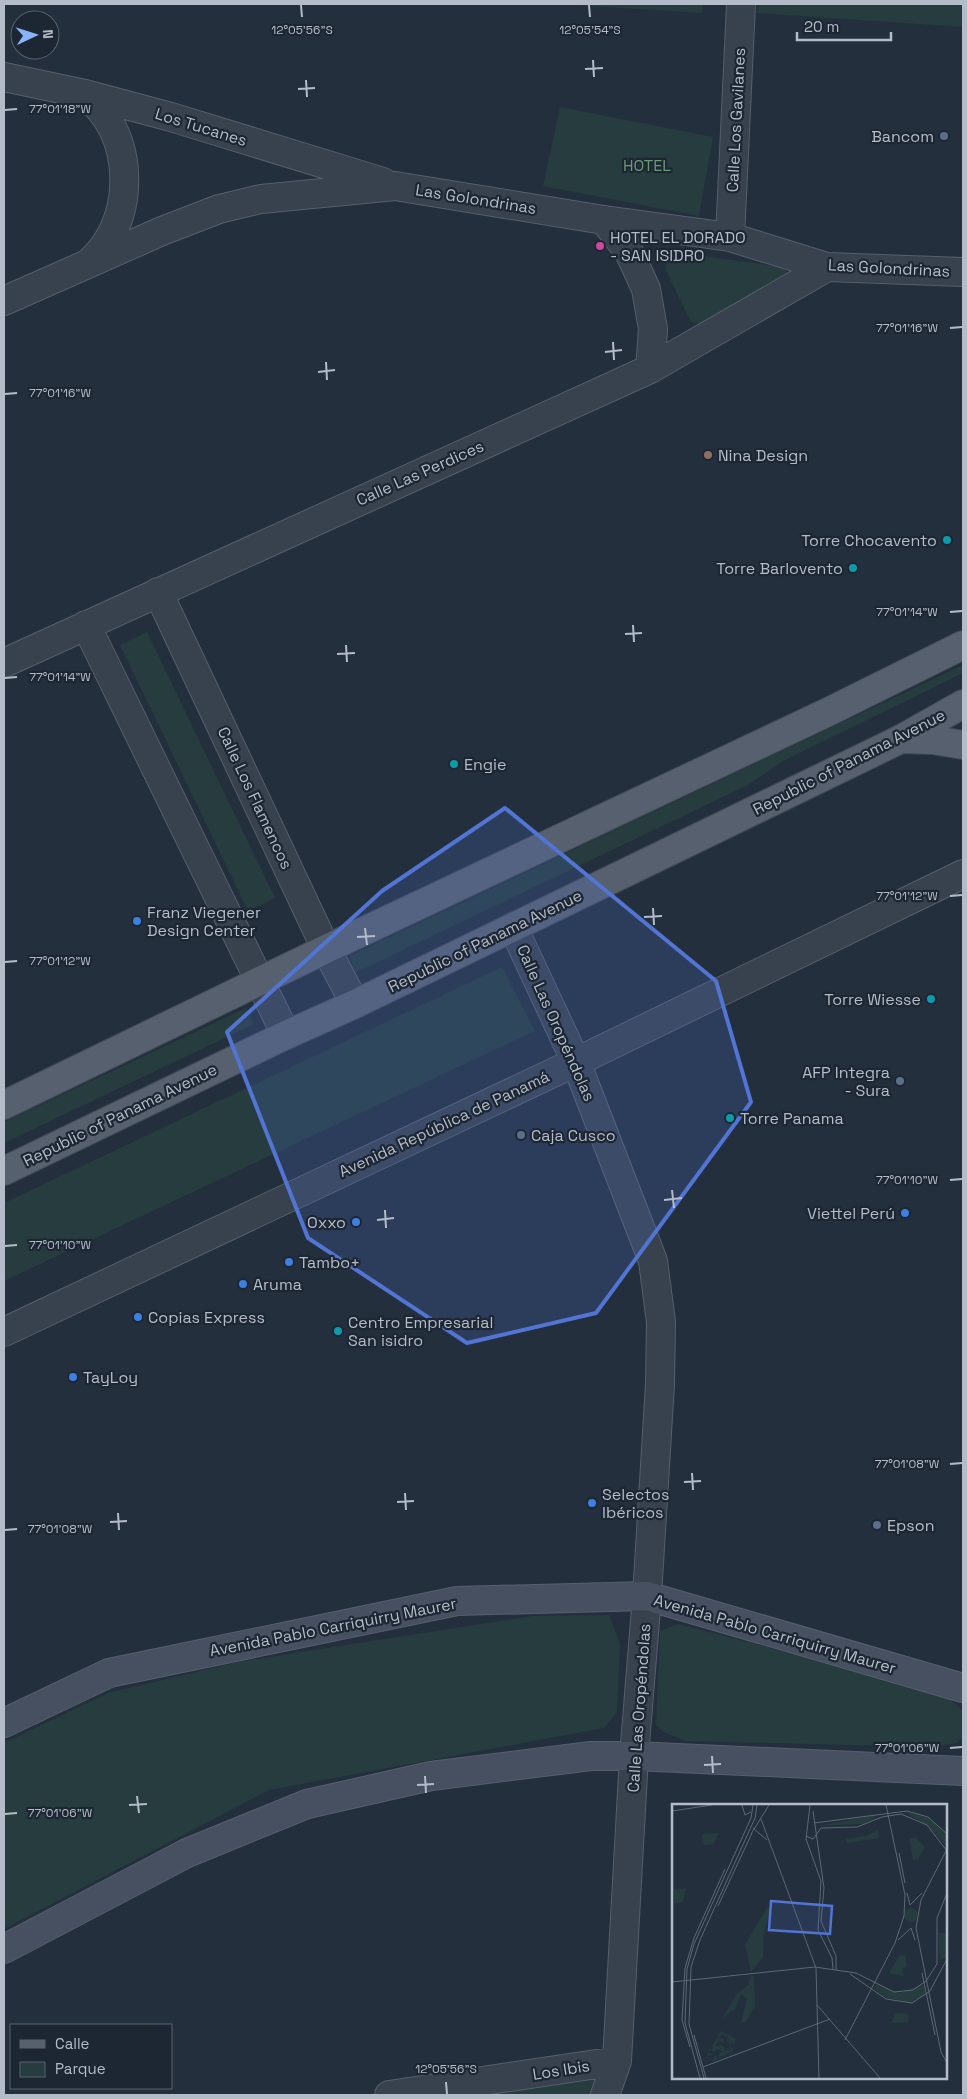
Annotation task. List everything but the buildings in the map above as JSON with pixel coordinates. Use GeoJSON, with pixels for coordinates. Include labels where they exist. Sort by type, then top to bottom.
{"type":"FeatureCollection","features":[{"type":"Feature","properties":{"kind":"main road"},"geometry":{"type":"LineString","coordinates":[[4,1105],[326,949],[819,716],[963,645]]}},
{"type":"Feature","properties":{"kind":"main road","name":"Republic of Panama Avenue"},"geometry":{"type":"LineString","coordinates":[[4,1171],[901,739],[963,704]]}},
{"type":"Feature","properties":{"kind":"main road"},"geometry":{"type":"LineString","coordinates":[[901,739],[933,740],[963,745]]}},
{"type":"Feature","properties":{"kind":"main road","name":"Avenida Pablo Carriquirry Maurer"},"geometry":{"type":"LineString","coordinates":[[4,1723],[109,1673],[456,1601],[647,1596],[963,1688]]}},
{"type":"Feature","properties":{"kind":"main road"},"geometry":{"type":"LineString","coordinates":[[4,1949],[187,1853],[306,1804],[431,1776],[591,1756],[634,1756],[963,1771]]}},
{"type":"Feature","properties":{"kind":"street","name":"Calle Los Gavilanes"},"geometry":{"type":"LineString","coordinates":[[730,237],[741,4]]}},
{"type":"Feature","properties":{"kind":"street","name":"Los Tucanes"},"geometry":{"type":"LineString","coordinates":[[4,77],[85,94],[171,117],[395,186]]}},
{"type":"Feature","properties":{"kind":"street"},"geometry":{"type":"LineString","coordinates":[[85,94],[104,114],[117,138],[124,165],[124,192],[118,220],[106,244],[87,265]]}},
{"type":"Feature","properties":{"kind":"street","name":"Las Golondrinas"},"geometry":{"type":"LineString","coordinates":[[4,301],[162,231],[240,203],[261,199],[395,186],[604,220],[730,237],[827,267],[963,272]]}},
{"type":"Feature","properties":{"kind":"street"},"geometry":{"type":"LineString","coordinates":[[604,220],[629,252],[646,289],[653,329],[650,370]]}},
{"type":"Feature","properties":{"kind":"street","name":"Calle Las Perdices"},"geometry":{"type":"LineString","coordinates":[[4,663],[650,370],[827,267]]}},
{"type":"Feature","properties":{"kind":"street","name":"Calle Los Flamencos"},"geometry":{"type":"LineString","coordinates":[[158,592],[326,949],[354,1004]]}},
{"type":"Feature","properties":{"kind":"street"},"geometry":{"type":"LineString","coordinates":[[86,625],[286,1035]]}},
{"type":"Feature","properties":{"kind":"street","name":"Avenida República de Panamá"},"geometry":{"type":"LineString","coordinates":[[4,1332],[576,1062],[963,874]]}},
{"type":"Feature","properties":{"kind":"street","name":"Calle Las Oropéndolas"},"geometry":{"type":"LineString","coordinates":[[513,927],[576,1062],[653,1261],[661,1322],[660,1384],[647,1596],[634,1756],[617,2062],[605,2095]]}},
{"type":"Feature","properties":{"kind":"street","name":"Los Ibis"},"geometry":{"type":"LineString","coordinates":[[389,2095],[513,2087],[617,2062]]}},
{"type":"Feature","properties":{"kind":"highlighted area"},"geometry":{"type":"Polygon","coordinates":[[[505,808],[716,981],[751,1102],[596,1313],[467,1343],[308,1238],[227,1032],[382,891],[505,808]]]}},
{"type":"Feature","properties":{"kind":"green space"},"geometry":{"type":"Polygon","coordinates":[[[559,4],[703,4],[702,13],[559,4]]]}},
{"type":"Feature","properties":{"kind":"green space"},"geometry":{"type":"Polygon","coordinates":[[[758,4],[963,4],[963,27],[757,13],[758,4]]]}},
{"type":"Feature","properties":{"kind":"green space","name":"HOTEL"},"geometry":{"type":"Polygon","coordinates":[[[560,107],[713,137],[699,216],[543,186],[560,107]]]}},
{"type":"Feature","properties":{"kind":"green space"},"geometry":{"type":"Polygon","coordinates":[[[683,253],[781,267],[791,276],[702,324],[691,322],[666,271],[665,258],[683,253]]]}},
{"type":"Feature","properties":{"kind":"green space"},"geometry":{"type":"Polygon","coordinates":[[[147,632],[275,898],[248,911],[120,645],[147,632]]]}},
{"type":"Feature","properties":{"kind":"green space"},"geometry":{"type":"Polygon","coordinates":[[[963,665],[963,673],[783,761],[748,785],[355,973],[349,956],[963,665]]]}},
{"type":"Feature","properties":{"kind":"green space"},"geometry":{"type":"Polygon","coordinates":[[[502,967],[535,1031],[4,1281],[4,1203],[502,967]]]}},
{"type":"Feature","properties":{"kind":"green space"},"geometry":{"type":"Polygon","coordinates":[[[246,1008],[254,1024],[4,1143],[4,1122],[246,1008]]]}},
{"type":"Feature","properties":{"kind":"green space"},"geometry":{"type":"Polygon","coordinates":[[[609,1615],[620,1644],[617,1712],[604,1728],[269,1790],[4,1929],[4,1743],[108,1693],[238,1662],[532,1616],[609,1615]]]}},
{"type":"Feature","properties":{"kind":"green space"},"geometry":{"type":"Polygon","coordinates":[[[678,1624],[937,1691],[955,1703],[963,1712],[963,1737],[957,1743],[934,1747],[685,1741],[664,1732],[656,1726],[660,1631],[678,1624]]]}},
{"type":"Feature","properties":{"kind":"green space"},"geometry":{"type":"Polygon","coordinates":[[[600,2076],[595,2095],[490,2094],[600,2076]]]}},
{"type":"Feature","properties":{"kind":"place","name":"Bancom"},"geometry":{"type":"Point","coordinates":[944,136]}},
{"type":"Feature","properties":{"kind":"place","name":"HOTEL EL DORADO - SAN ISIDRO"},"geometry":{"type":"Point","coordinates":[600,246]}},
{"type":"Feature","properties":{"kind":"place","name":"Nina Design"},"geometry":{"type":"Point","coordinates":[708,455]}},
{"type":"Feature","properties":{"kind":"place","name":"Torre Chocavento"},"geometry":{"type":"Point","coordinates":[947,540]}},
{"type":"Feature","properties":{"kind":"place","name":"Torre Barlovento"},"geometry":{"type":"Point","coordinates":[853,568]}},
{"type":"Feature","properties":{"kind":"place","name":"Engie"},"geometry":{"type":"Point","coordinates":[454,764]}},
{"type":"Feature","properties":{"kind":"place","name":"Franz Viegener Design Center"},"geometry":{"type":"Point","coordinates":[137,921]}},
{"type":"Feature","properties":{"kind":"place","name":"Torre Wiesse"},"geometry":{"type":"Point","coordinates":[931,999]}},
{"type":"Feature","properties":{"kind":"place","name":"AFP Integra - Sura"},"geometry":{"type":"Point","coordinates":[900,1081]}},
{"type":"Feature","properties":{"kind":"place","name":"Torre Panama"},"geometry":{"type":"Point","coordinates":[730,1118]}},
{"type":"Feature","properties":{"kind":"place","name":"Caja Cusco"},"geometry":{"type":"Point","coordinates":[521,1135]}},
{"type":"Feature","properties":{"kind":"place","name":"Viettel Perú"},"geometry":{"type":"Point","coordinates":[905,1213]}},
{"type":"Feature","properties":{"kind":"place","name":"Oxxo"},"geometry":{"type":"Point","coordinates":[356,1222]}},
{"type":"Feature","properties":{"kind":"place","name":"Tambo+"},"geometry":{"type":"Point","coordinates":[289,1262]}},
{"type":"Feature","properties":{"kind":"place","name":"Aruma"},"geometry":{"type":"Point","coordinates":[243,1284]}},
{"type":"Feature","properties":{"kind":"place","name":"Copias Express"},"geometry":{"type":"Point","coordinates":[138,1317]}},
{"type":"Feature","properties":{"kind":"place","name":"Centro Empresarial San isidro"},"geometry":{"type":"Point","coordinates":[338,1331]}},
{"type":"Feature","properties":{"kind":"place","name":"TayLoy"},"geometry":{"type":"Point","coordinates":[73,1377]}},
{"type":"Feature","properties":{"kind":"place","name":"Selectos Ibéricos"},"geometry":{"type":"Point","coordinates":[592,1503]}},
{"type":"Feature","properties":{"kind":"place","name":"Epson"},"geometry":{"type":"Point","coordinates":[877,1525]}}]}
